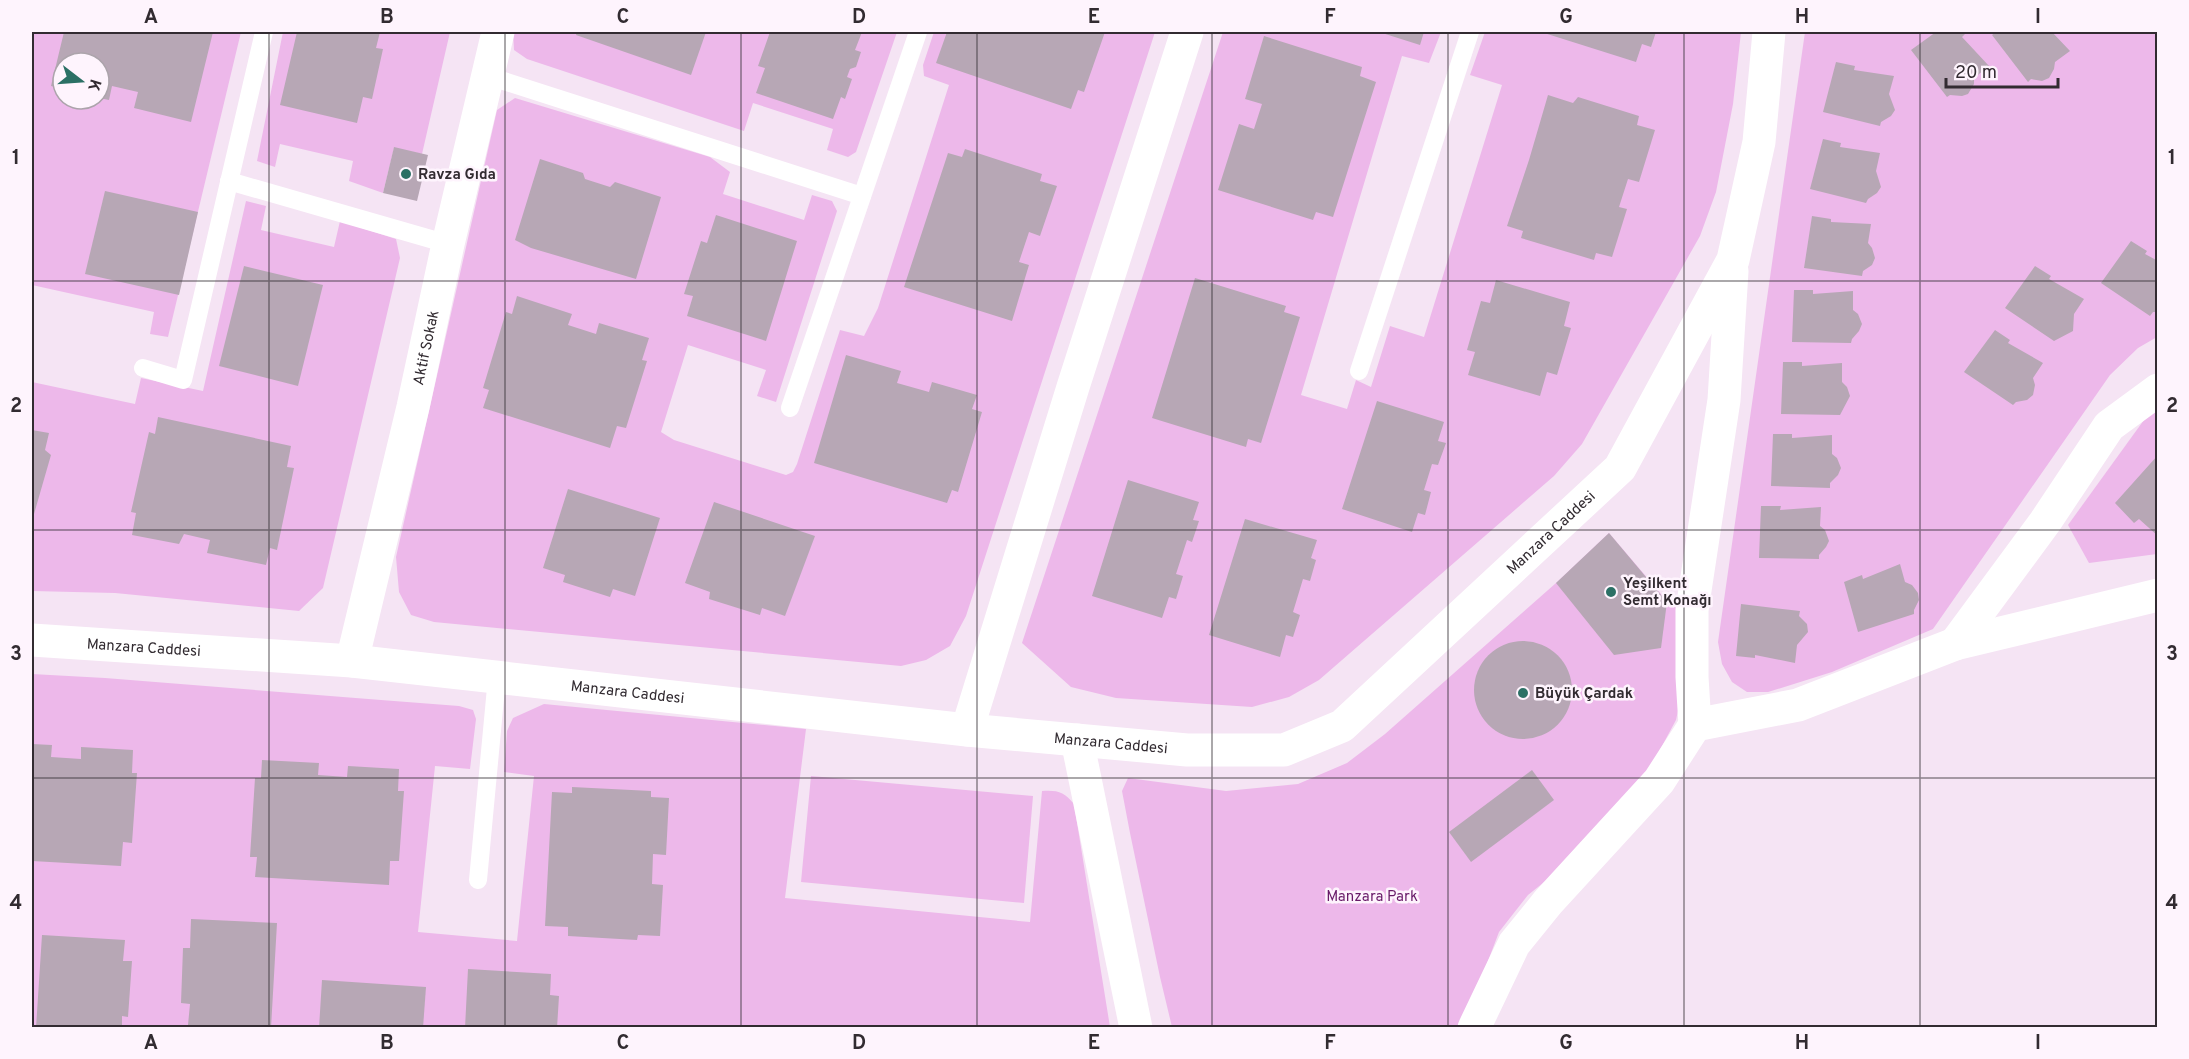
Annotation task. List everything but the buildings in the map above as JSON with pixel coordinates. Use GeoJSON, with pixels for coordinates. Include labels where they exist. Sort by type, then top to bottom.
{"type":"FeatureCollection","features":[{"type":"Feature","properties":{"kind":"street","name":"Aktif Sokak"},"geometry":{"type":"LineString","coordinates":[[352,661],[413,407],[448,244],[498,32]]}},
{"type":"Feature","properties":{"kind":"street"},"geometry":{"type":"LineString","coordinates":[[967,730],[1073,387],[1187,32]]}},
{"type":"Feature","properties":{"kind":"street","name":"Manzara Caddesi"},"geometry":{"type":"LineString","coordinates":[[32,640],[352,661],[967,730],[1187,750],[1284,750],[1342,726],[1620,468],[1733,260],[1759,142],[1769,32]]}},
{"type":"Feature","properties":{"kind":"street"},"geometry":{"type":"LineString","coordinates":[[1474,1028],[1514,944],[1548,902],[1659,781],[1695,724],[1692,610],[1724,400],[1733,260]]}},
{"type":"Feature","properties":{"kind":"street"},"geometry":{"type":"LineString","coordinates":[[1954,644],[2044,522],[2109,426],[2157,390]]}},
{"type":"Feature","properties":{"kind":"street"},"geometry":{"type":"LineString","coordinates":[[1695,724],[1798,705],[1954,644],[2157,595]]}},
{"type":"Feature","properties":{"kind":"street"},"geometry":{"type":"LineString","coordinates":[[1077,740],[1136,1028]]}},
{"type":"Feature","properties":{"kind":"lane"},"geometry":{"type":"LineString","coordinates":[[143,368],[183,380],[264,32]]}},
{"type":"Feature","properties":{"kind":"lane"},"geometry":{"type":"LineString","coordinates":[[790,408],[918,32]]}},
{"type":"Feature","properties":{"kind":"lane"},"geometry":{"type":"LineString","coordinates":[[1359,371],[1470,32]]}},
{"type":"Feature","properties":{"kind":"lane"},"geometry":{"type":"LineString","coordinates":[[488,76],[862,196]]}},
{"type":"Feature","properties":{"kind":"lane"},"geometry":{"type":"LineString","coordinates":[[229,181],[448,244]]}},
{"type":"Feature","properties":{"kind":"lane"},"geometry":{"type":"LineString","coordinates":[[478,880],[497,677]]}},
{"type":"Feature","properties":{"kind":"green space"},"geometry":{"type":"Polygon","coordinates":[[[32,32],[241,32],[168,337],[150,334],[154,312],[32,285],[32,32]]]}},
{"type":"Feature","properties":{"kind":"green space"},"geometry":{"type":"Polygon","coordinates":[[[283,32],[450,32],[422,154],[394,148],[383,193],[349,181],[353,161],[280,144],[275,167],[257,161],[283,32]]]}},
{"type":"Feature","properties":{"kind":"green space"},"geometry":{"type":"Polygon","coordinates":[[[513,32],[897,32],[856,152],[848,157],[827,150],[833,129],[753,103],[744,131],[527,59],[514,50],[513,32]]]}},
{"type":"Feature","properties":{"kind":"green space"},"geometry":{"type":"Polygon","coordinates":[[[934,32],[1155,32],[966,616],[950,646],[926,660],[901,666],[434,622],[411,615],[399,592],[396,557],[497,110],[515,98],[710,157],[730,172],[723,194],[804,220],[812,195],[832,201],[837,211],[776,402],[757,396],[766,370],[688,345],[661,432],[674,440],[786,475],[793,472],[797,464],[840,330],[864,336],[878,308],[949,85],[924,76],[923,65],[934,32]]]}},
{"type":"Feature","properties":{"kind":"green space"},"geometry":{"type":"Polygon","coordinates":[[[1223,32],[1441,32],[1429,63],[1402,56],[1301,395],[1347,409],[1356,380],[1371,387],[1390,326],[1424,337],[1502,85],[1470,75],[1485,32],[1741,32],[1733,104],[1716,192],[1700,236],[1582,444],[1554,476],[1319,680],[1289,697],[1252,707],[1116,698],[1071,687],[1022,643],[1223,32]]]}},
{"type":"Feature","properties":{"kind":"green space"},"geometry":{"type":"Polygon","coordinates":[[[1805,32],[2157,32],[2157,337],[2138,348],[2110,375],[1933,629],[1832,672],[1768,692],[1747,692],[1732,682],[1722,664],[1718,642],[1805,32]]]}},
{"type":"Feature","properties":{"kind":"green space"},"geometry":{"type":"Polygon","coordinates":[[[246,201],[266,206],[261,230],[334,247],[340,221],[396,239],[400,258],[323,588],[299,611],[115,593],[32,591],[32,382],[135,404],[141,378],[203,391],[246,201]]]}},
{"type":"Feature","properties":{"kind":"green space"},"geometry":{"type":"Polygon","coordinates":[[[2157,402],[2157,554],[2089,563],[2068,525],[2157,402]]]}},
{"type":"Feature","properties":{"kind":"green space","name":"Manzara Park"},"geometry":{"type":"Polygon","coordinates":[[[1609,533],[1667,601],[1673,598],[1692,610],[1685,678],[1676,720],[1647,774],[1568,863],[1528,895],[1499,932],[1463,1027],[1172,1027],[1122,791],[1128,778],[1226,791],[1298,784],[1347,763],[1385,734],[1556,583],[1609,533]]]}},
{"type":"Feature","properties":{"kind":"green space"},"geometry":{"type":"Polygon","coordinates":[[[32,674],[459,706],[473,710],[476,719],[470,769],[435,766],[418,932],[517,941],[534,776],[504,772],[507,731],[513,718],[544,704],[806,729],[785,898],[1030,922],[1042,791],[1060,793],[1074,804],[1110,1027],[32,1028],[32,674]]]}},
{"type":"Feature","properties":{"kind":"green space"},"geometry":{"type":"Polygon","coordinates":[[[811,776],[1033,796],[1024,903],[801,882],[811,776]]]}},
{"type":"Feature","properties":{"kind":"place","name":"Ravza Gıda"},"geometry":{"type":"Point","coordinates":[406,174]}},
{"type":"Feature","properties":{"kind":"place","name":"Yeşilkent Semt Konağı"},"geometry":{"type":"Point","coordinates":[1611,592]}},
{"type":"Feature","properties":{"kind":"place","name":"Büyük Çardak"},"geometry":{"type":"Point","coordinates":[1523,693]}}]}
